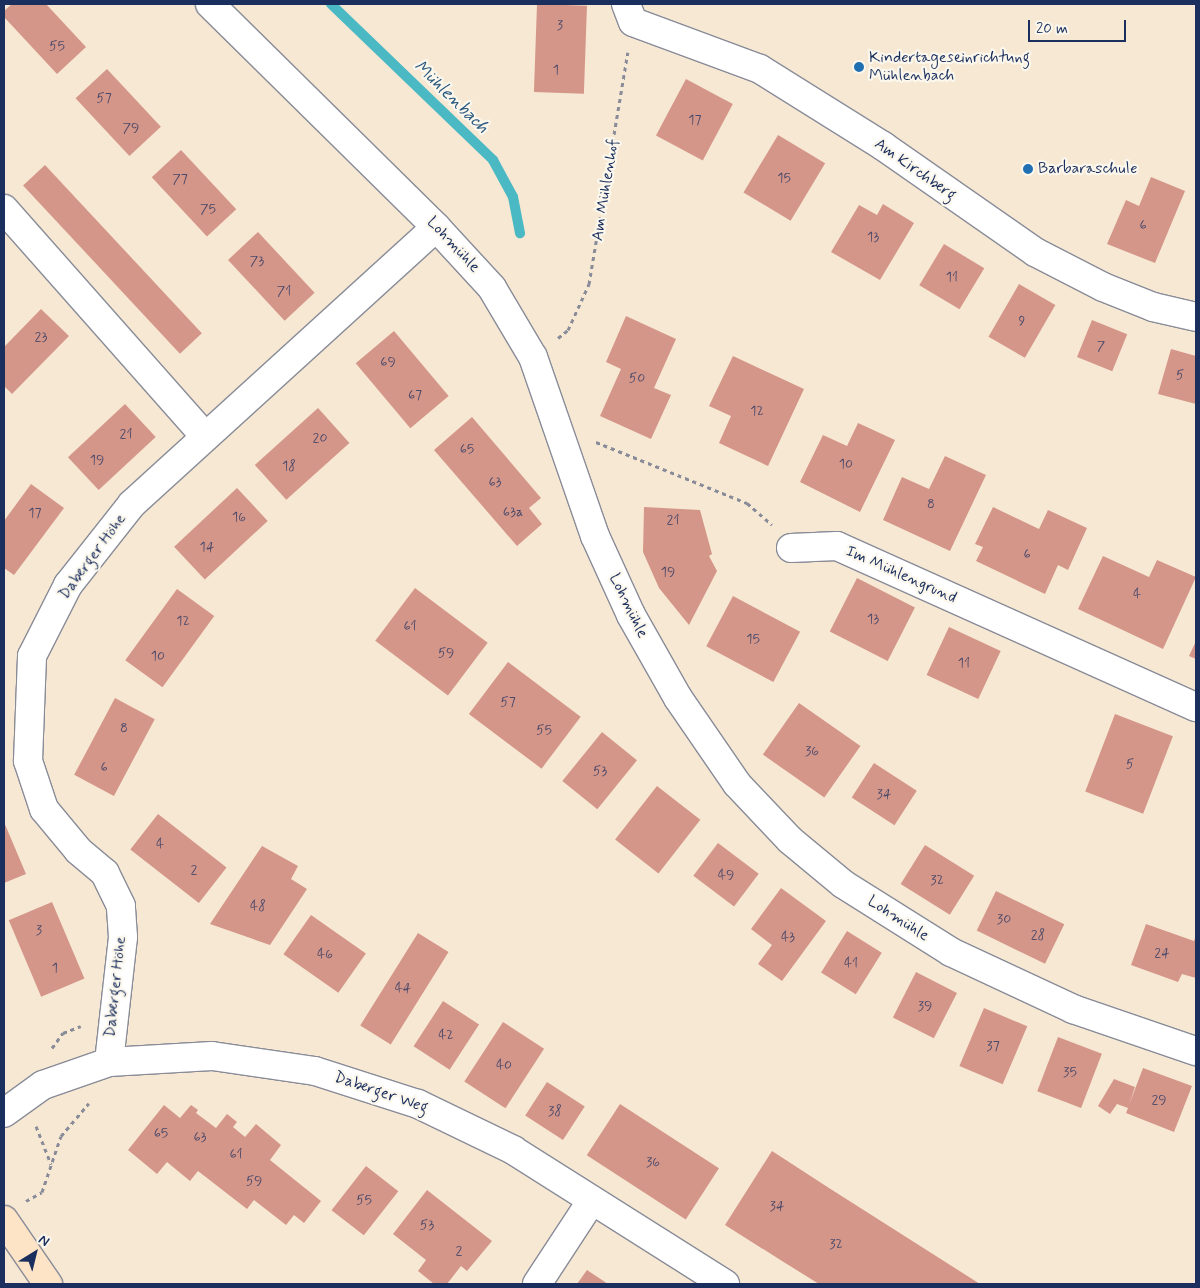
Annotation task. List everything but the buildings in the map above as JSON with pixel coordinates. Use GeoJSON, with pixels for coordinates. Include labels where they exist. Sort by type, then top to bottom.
{"type":"FeatureCollection","features":[{"type":"Feature","properties":{"kind":"main road"},"geometry":{"type":"LineString","coordinates":[[12,1212],[48,1284]]}},
{"type":"Feature","properties":{"kind":"street","name":"Lohmühle"},"geometry":{"type":"LineString","coordinates":[[210,4],[436,226],[492,288],[533,357],[595,536],[631,614],[678,698],[737,784],[790,840],[843,884],[951,952],[1073,1009],[1196,1051]]}},
{"type":"Feature","properties":{"kind":"street","name":"Am Kirchberg"},"geometry":{"type":"LineString","coordinates":[[630,13],[760,69],[883,146],[1035,252],[1128,297],[1196,317]]}},
{"type":"Feature","properties":{"kind":"street"},"geometry":{"type":"LineString","coordinates":[[4,208],[205,436]]}},
{"type":"Feature","properties":{"kind":"street","name":"Daberger Höhe"},"geometry":{"type":"LineString","coordinates":[[109,1062],[123,937],[121,906],[105,872],[78,850],[44,809],[28,761],[32,656],[74,578],[132,504],[436,226]]}},
{"type":"Feature","properties":{"kind":"street","name":"Im Mühlengrund"},"geometry":{"type":"LineString","coordinates":[[791,548],[837,546],[1196,707]]}},
{"type":"Feature","properties":{"kind":"street","name":"Daberger Weg"},"geometry":{"type":"LineString","coordinates":[[4,1113],[43,1085],[109,1062],[212,1056],[315,1071],[418,1104],[513,1150],[725,1284]]}},
{"type":"Feature","properties":{"kind":"street"},"geometry":{"type":"LineString","coordinates":[[537,1284],[592,1200]]}},
{"type":"Feature","properties":{"kind":"path","name":"Am Mühlenhof"},"geometry":{"type":"LineString","coordinates":[[533,357],[568,330],[589,284],[630,13]]}},
{"type":"Feature","properties":{"kind":"path"},"geometry":{"type":"LineString","coordinates":[[557,429],[661,466],[747,503],[769,521],[791,548]]}},
{"type":"Feature","properties":{"kind":"path"},"geometry":{"type":"LineString","coordinates":[[12,1212],[42,1192],[61,1136],[88,1104],[109,1062]]}},
{"type":"Feature","properties":{"kind":"waterway","name":"Mühlenbach"},"geometry":{"type":"LineString","coordinates":[[331,4],[493,160],[513,197],[520,233]]}},
{"type":"Feature","properties":{"kind":"place","name":"Kindertageseinrichtung Mühlenbach"},"geometry":{"type":"Point","coordinates":[859,67]}},
{"type":"Feature","properties":{"kind":"place","name":"Barbaraschule"},"geometry":{"type":"Point","coordinates":[1028,169]}}]}
